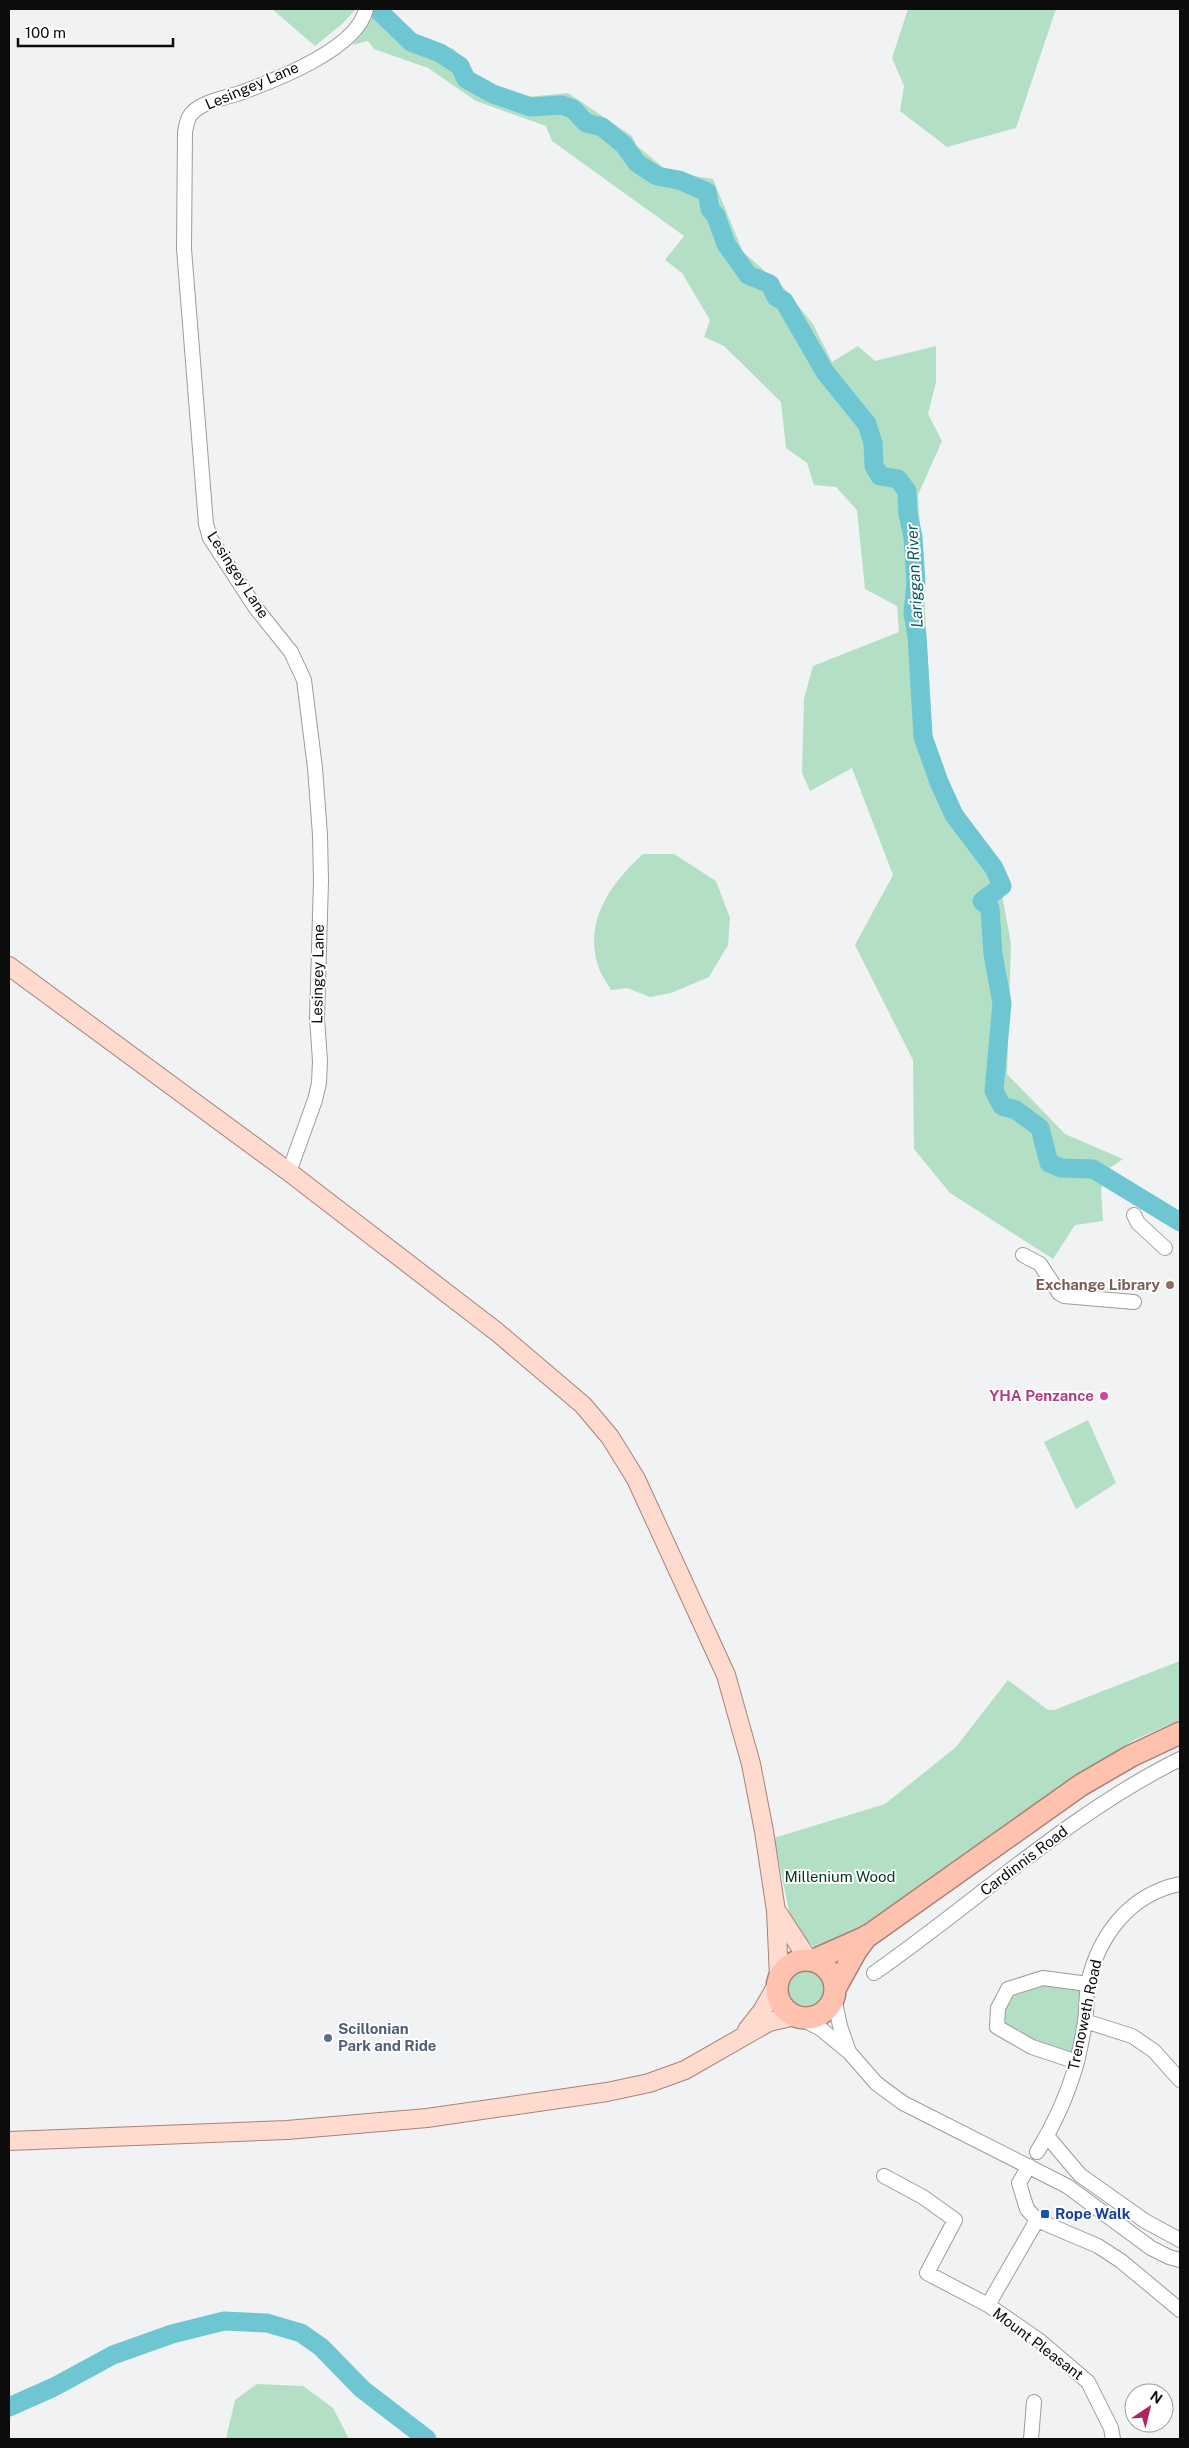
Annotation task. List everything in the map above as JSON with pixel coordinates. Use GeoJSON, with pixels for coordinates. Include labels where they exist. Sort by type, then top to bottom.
{"type":"FeatureCollection","features":[{"type":"Feature","properties":{"kind":"highway"},"geometry":{"type":"LineString","coordinates":[[868,1936],[851,1958],[823,2013],[814,2017],[798,2017],[781,2004],[778,1981],[791,1963],[811,1959],[868,1936],[1081,1785],[1131,1756],[1180,1732]]}},
{"type":"Feature","properties":{"kind":"highway"},"geometry":{"type":"LineString","coordinates":[[811,1959],[827,1967],[833,1976],[835,1992]]}},
{"type":"Feature","properties":{"kind":"main road"},"geometry":{"type":"LineString","coordinates":[[9,966],[289,1172],[504,1337],[583,1405],[610,1437],[636,1479],[726,1675],[752,1764],[776,1911],[778,1981],[762,2011],[742,2036]]}},
{"type":"Feature","properties":{"kind":"main road"},"geometry":{"type":"LineString","coordinates":[[776,1911],[811,1959]]}},
{"type":"Feature","properties":{"kind":"main road"},"geometry":{"type":"LineString","coordinates":[[9,2141],[287,2130],[427,2118],[607,2092],[648,2083],[685,2070],[742,2036],[770,2022],[798,2017]]}},
{"type":"Feature","properties":{"kind":"street","name":"Lesingey Lane"},"geometry":{"type":"LineString","coordinates":[[289,1172],[315,1100],[319,1083],[317,1018],[321,880],[315,768],[304,680],[291,652],[255,607],[210,538],[206,524],[184,249],[185,132],[189,116],[203,105],[250,89],[330,53],[350,37],[366,9]]}},
{"type":"Feature","properties":{"kind":"street"},"geometry":{"type":"LineString","coordinates":[[1134,1215],[1138,1223],[1165,1248]]}},
{"type":"Feature","properties":{"kind":"street"},"geometry":{"type":"LineString","coordinates":[[1023,1255],[1040,1264],[1059,1293],[1064,1296],[1134,1302]]}},
{"type":"Feature","properties":{"kind":"street","name":"Cardinnis Road"},"geometry":{"type":"LineString","coordinates":[[874,1973],[1082,1817],[1150,1774],[1180,1759]]}},
{"type":"Feature","properties":{"kind":"street","name":"Trenoweth Road"},"geometry":{"type":"LineString","coordinates":[[1037,2152],[1047,2136],[1065,2097],[1076,2062],[1085,2021],[1088,1984],[1099,1950],[1114,1922],[1135,1903],[1164,1887],[1180,1884]]}},
{"type":"Feature","properties":{"kind":"street"},"geometry":{"type":"LineString","coordinates":[[1076,2062],[1032,2047],[998,2027],[998,2008],[1008,1989],[1043,1978],[1088,1984]]}},
{"type":"Feature","properties":{"kind":"street"},"geometry":{"type":"LineString","coordinates":[[835,1992],[840,2026],[849,2052]]}},
{"type":"Feature","properties":{"kind":"street"},"geometry":{"type":"LineString","coordinates":[[798,2017],[821,2029],[849,2052],[876,2082],[903,2103],[1067,2186],[1151,2248],[1180,2260]]}},
{"type":"Feature","properties":{"kind":"street"},"geometry":{"type":"LineString","coordinates":[[1085,2021],[1132,2036],[1154,2051],[1180,2080]]}},
{"type":"Feature","properties":{"kind":"street"},"geometry":{"type":"LineString","coordinates":[[1047,2136],[1080,2175],[1145,2221],[1180,2240]]}},
{"type":"Feature","properties":{"kind":"street"},"geometry":{"type":"LineString","coordinates":[[1029,2166],[1019,2183],[1027,2209],[1037,2220],[1098,2246],[1122,2261],[1180,2310]]}},
{"type":"Feature","properties":{"kind":"street","name":"Mount Pleasant"},"geometry":{"type":"LineString","coordinates":[[884,2176],[923,2197],[955,2220],[927,2273],[988,2306],[1040,2341],[1088,2382],[1111,2428],[1113,2439]]}},
{"type":"Feature","properties":{"kind":"street"},"geometry":{"type":"LineString","coordinates":[[988,2306],[1037,2220]]}},
{"type":"Feature","properties":{"kind":"street"},"geometry":{"type":"LineString","coordinates":[[1031,2439],[1034,2402]]}},
{"type":"Feature","properties":{"kind":"green space"},"geometry":{"type":"Polygon","coordinates":[[[272,9],[356,9],[342,24],[315,46],[272,9]]]}},
{"type":"Feature","properties":{"kind":"green space"},"geometry":{"type":"Polygon","coordinates":[[[373,9],[386,9],[411,35],[454,49],[475,77],[527,97],[568,93],[632,136],[637,146],[669,172],[713,179],[743,252],[783,287],[813,324],[832,362],[858,346],[875,361],[936,346],[936,382],[928,414],[942,441],[918,495],[933,744],[959,811],[995,856],[1011,944],[1007,1074],[1065,1134],[1123,1159],[1105,1171],[1101,1191],[1103,1221],[1075,1225],[1053,1259],[950,1193],[914,1149],[913,1060],[855,945],[893,875],[852,768],[810,791],[802,773],[804,699],[813,666],[899,632],[897,606],[865,589],[857,510],[836,487],[814,485],[807,463],[786,448],[781,402],[724,346],[704,337],[710,320],[682,273],[665,260],[684,236],[552,141],[546,126],[476,101],[428,68],[374,49],[368,41],[352,45],[361,35],[373,9]]]}},
{"type":"Feature","properties":{"kind":"green space"},"geometry":{"type":"Polygon","coordinates":[[[908,9],[1056,9],[1016,128],[947,147],[900,111],[904,86],[892,58],[908,9]]]}},
{"type":"Feature","properties":{"kind":"green space"},"geometry":{"type":"Polygon","coordinates":[[[643,854],[674,854],[716,881],[730,918],[728,945],[709,977],[671,993],[650,997],[627,988],[611,990],[599,969],[594,946],[598,916],[604,902],[621,877],[643,854]]]}},
{"type":"Feature","properties":{"kind":"green space"},"geometry":{"type":"Polygon","coordinates":[[[1088,1420],[1116,1483],[1076,1509],[1044,1442],[1088,1420]]]}},
{"type":"Feature","properties":{"kind":"green space","name":"Millenium Wood"},"geometry":{"type":"Polygon","coordinates":[[[1180,1661],[1180,1720],[1134,1740],[863,1929],[815,1948],[801,1935],[789,1911],[774,1838],[885,1804],[956,1747],[1008,1680],[1048,1710],[1054,1710],[1180,1661]]]}},
{"type":"Feature","properties":{"kind":"green space"},"geometry":{"type":"Polygon","coordinates":[[[807,1966],[820,1970],[826,1976],[830,1989],[826,2002],[820,2008],[807,2012],[794,2008],[788,2002],[784,1989],[788,1976],[794,1970],[807,1966]]]}},
{"type":"Feature","properties":{"kind":"green space"},"geometry":{"type":"Polygon","coordinates":[[[1049,1980],[1082,1985],[1084,1994],[1072,2054],[1067,2056],[1021,2036],[1006,2024],[1004,2011],[1011,1994],[1049,1980]]]}},
{"type":"Feature","properties":{"kind":"green space"},"geometry":{"type":"Polygon","coordinates":[[[257,2384],[303,2386],[333,2408],[349,2439],[226,2439],[235,2400],[257,2384]]]}},
{"type":"Feature","properties":{"kind":"waterway","name":"Lariggan River"},"geometry":{"type":"LineString","coordinates":[[377,9],[411,42],[440,53],[460,66],[466,79],[493,94],[531,107],[562,105],[573,109],[586,123],[602,127],[624,145],[637,163],[657,176],[679,180],[707,192],[710,209],[716,216],[726,244],[748,275],[770,284],[776,297],[784,301],[825,372],[867,424],[873,443],[874,466],[880,476],[898,479],[907,491],[916,582],[913,613],[917,636],[923,737],[939,782],[954,815],[994,868],[1002,886],[982,901],[990,908],[993,954],[1002,1003],[994,1091],[1002,1106],[1016,1110],[1040,1128],[1049,1163],[1061,1168],[1093,1169],[1180,1222]]}},
{"type":"Feature","properties":{"kind":"waterway"},"geometry":{"type":"LineString","coordinates":[[9,2407],[54,2387],[113,2355],[172,2334],[224,2321],[267,2323],[301,2333],[321,2347],[362,2389],[427,2439]]}},
{"type":"Feature","properties":{"kind":"place","name":"Exchange Library"},"geometry":{"type":"Point","coordinates":[1170,1285]}},
{"type":"Feature","properties":{"kind":"place","name":"YHA Penzance"},"geometry":{"type":"Point","coordinates":[1104,1396]}},
{"type":"Feature","properties":{"kind":"place","name":"Scillonian Park and Ride"},"geometry":{"type":"Point","coordinates":[328,2038]}},
{"type":"Feature","properties":{"kind":"place","name":"Rope Walk"},"geometry":{"type":"Point","coordinates":[1045,2214]}}]}
